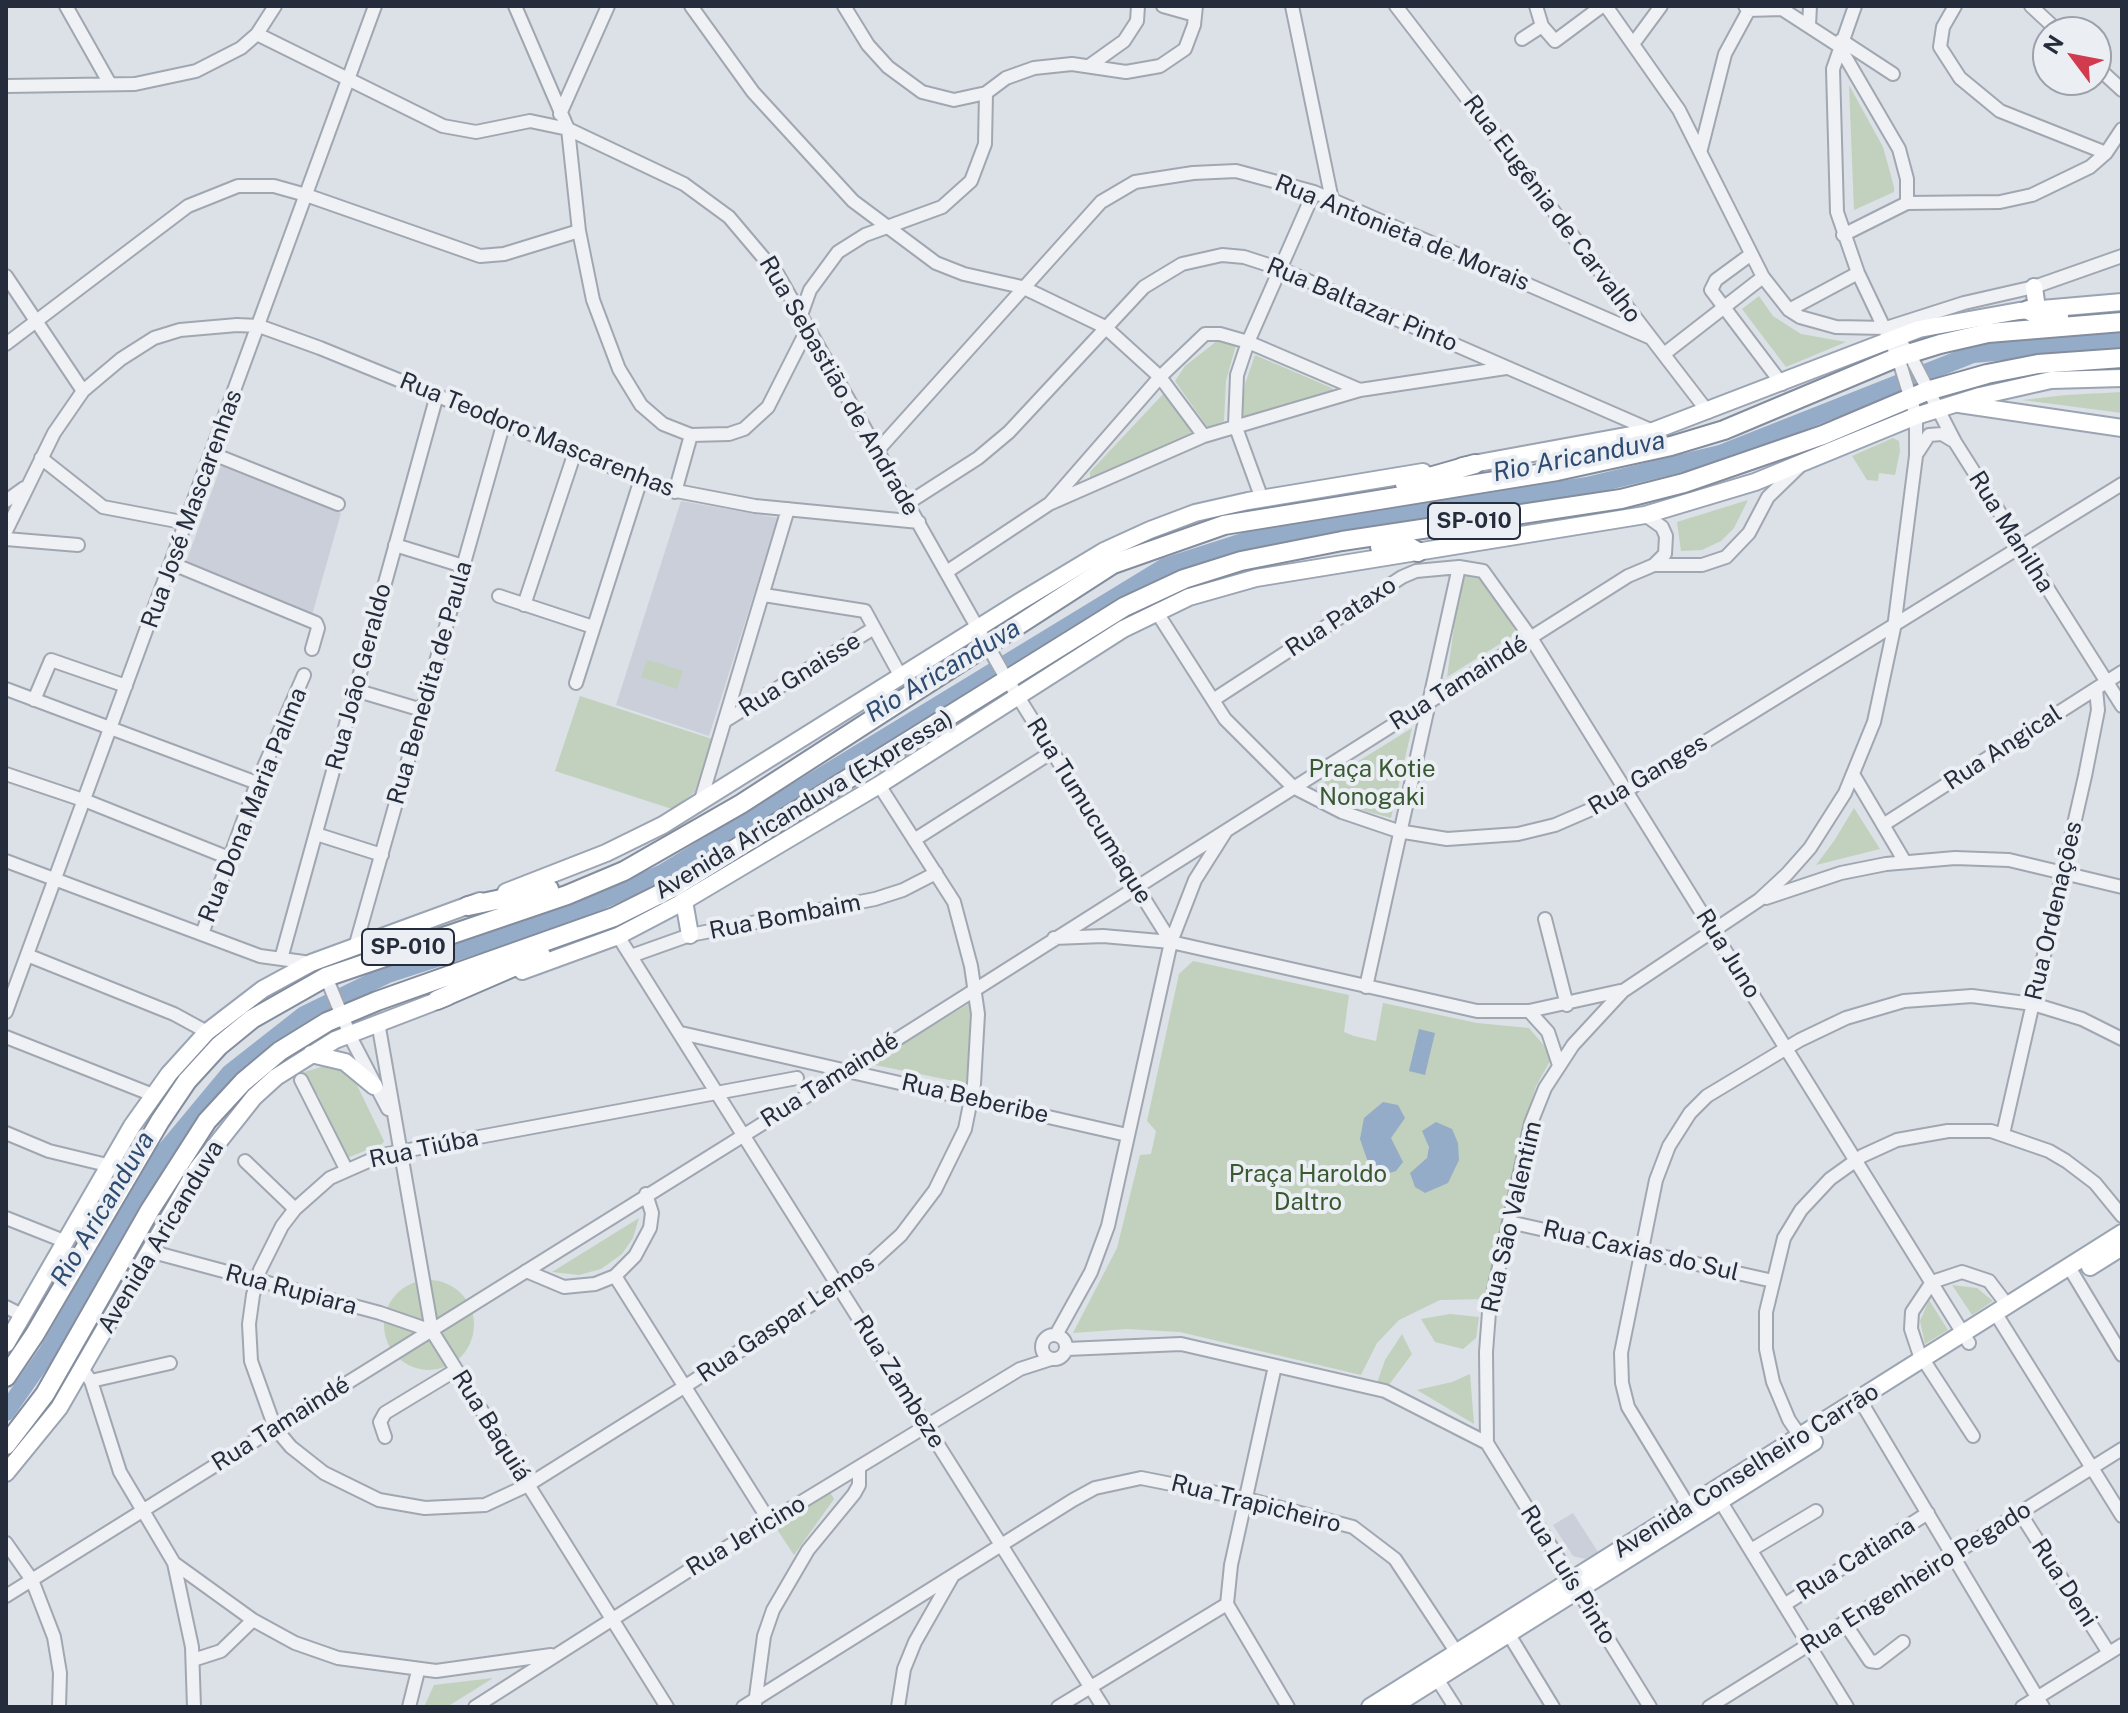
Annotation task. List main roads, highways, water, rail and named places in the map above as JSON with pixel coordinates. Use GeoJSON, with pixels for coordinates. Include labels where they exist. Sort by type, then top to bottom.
{"type":"FeatureCollection","features":[{"type":"Feature","properties":{"kind":"highway"},"geometry":{"type":"LineString","coordinates":[[2033,309],[2040,316],[2122,313]]}},
{"type":"Feature","properties":{"kind":"highway","name":"Avenida Aricanduva (Expressa)"},"geometry":{"type":"LineString","coordinates":[[6,1377],[187,1081],[252,1019],[327,979],[567,895],[624,871],[682,839],[985,641],[1113,564],[1224,525],[1557,471],[1671,446],[1724,430],[1900,350],[1988,333],[2122,322]]}},
{"type":"Feature","properties":{"kind":"highway","name":"SP-010"},"geometry":{"type":"LineString","coordinates":[[1258,558],[1342,541],[1621,499],[1748,462],[1918,389],[2038,364],[2122,358]]}},
{"type":"Feature","properties":{"kind":"highway"},"geometry":{"type":"LineString","coordinates":[[1335,506],[1475,464]]}},
{"type":"Feature","properties":{"kind":"highway"},"geometry":{"type":"LineString","coordinates":[[1258,558],[1399,544],[1409,545],[1418,552]]}},
{"type":"Feature","properties":{"kind":"highway","name":"Avenida Aricanduva (Expressa)"},"geometry":{"type":"LineString","coordinates":[[339,1020],[614,917],[730,855],[1004,676],[1124,607],[1163,588],[1258,558]]}},
{"type":"Feature","properties":{"kind":"highway"},"geometry":{"type":"LineString","coordinates":[[468,906],[550,889],[682,839]]}},
{"type":"Feature","properties":{"kind":"highway"},"geometry":{"type":"LineString","coordinates":[[437,1000],[573,942],[614,917]]}},
{"type":"Feature","properties":{"kind":"highway","name":"SP-010"},"geometry":{"type":"LineString","coordinates":[[6,1445],[45,1394],[150,1210],[207,1121],[243,1082],[280,1051],[339,1020]]}},
{"type":"Feature","properties":{"kind":"main road"},"geometry":{"type":"LineString","coordinates":[[2033,309],[2034,287]]}},
{"type":"Feature","properties":{"kind":"main road"},"geometry":{"type":"LineString","coordinates":[[6,1344],[107,1165],[153,1095],[207,1032],[263,989],[311,963],[356,944],[468,906],[606,853],[700,803],[900,675],[985,641],[1104,551],[1195,513],[1653,431],[1782,384],[1900,350],[1972,317],[2122,302]]}},
{"type":"Feature","properties":{"kind":"main road"},"geometry":{"type":"LineString","coordinates":[[1954,404],[2051,380],[2122,378]]}},
{"type":"Feature","properties":{"kind":"main road"},"geometry":{"type":"LineString","coordinates":[[1954,404],[2122,428]]}},
{"type":"Feature","properties":{"kind":"main road","name":"Avenida Aricanduva"},"geometry":{"type":"LineString","coordinates":[[6,1473],[39,1437],[87,1375],[149,1251],[197,1169],[229,1124],[276,1077],[311,1054],[339,1020],[378,1022],[618,936],[684,901],[879,785],[1156,611],[1256,578],[1645,515],[1743,486],[1916,416],[1954,404]]}},
{"type":"Feature","properties":{"kind":"main road"},"geometry":{"type":"LineString","coordinates":[[684,901],[690,935]]}},
{"type":"Feature","properties":{"kind":"main road"},"geometry":{"type":"LineString","coordinates":[[311,1054],[345,1062],[374,1086]]}},
{"type":"Feature","properties":{"kind":"main road","name":"Avenida Conselheiro Carrão"},"geometry":{"type":"LineString","coordinates":[[2072,1272],[2122,1233]]}},
{"type":"Feature","properties":{"kind":"main road","name":"Avenida Conselheiro Carrão"},"geometry":{"type":"LineString","coordinates":[[1392,1707],[1460,1657],[1926,1365],[2002,1314],[2072,1272],[2122,1247]]}},
{"type":"Feature","properties":{"kind":"main road","name":"Avenida Conselheiro Carrão"},"geometry":{"type":"LineString","coordinates":[[1370,1707],[1434,1674]]}},
{"type":"Feature","properties":{"kind":"water"},"geometry":{"type":"Polygon","coordinates":[[[1419,1029],[1435,1033],[1425,1075],[1409,1071],[1419,1029]]]}},
{"type":"Feature","properties":{"kind":"water"},"geometry":{"type":"Polygon","coordinates":[[[1383,1102],[1398,1105],[1405,1118],[1391,1138],[1403,1162],[1396,1171],[1386,1174],[1369,1165],[1360,1139],[1364,1118],[1383,1102]]]}},
{"type":"Feature","properties":{"kind":"water"},"geometry":{"type":"Polygon","coordinates":[[[1436,1122],[1452,1129],[1458,1143],[1459,1160],[1448,1183],[1425,1193],[1415,1187],[1410,1173],[1427,1158],[1429,1147],[1422,1131],[1436,1122]]]}},
{"type":"Feature","properties":{"kind":"waterway","name":"Rio Aricanduva"},"geometry":{"type":"LineString","coordinates":[[6,1412],[47,1353],[161,1156],[230,1073],[304,1015],[388,974],[566,916],[663,873],[1165,567],[1252,539],[1587,486],[1720,454],[1973,354],[2122,340]]}},
{"type":"Feature","properties":{"kind":"park label","name":"Praça Kotie Nonogaki"},"geometry":{"type":"Point","coordinates":[1372,784]}},
{"type":"Feature","properties":{"kind":"park label","name":"Praça Haroldo Daltro"},"geometry":{"type":"Point","coordinates":[1308,1189]}}]}
